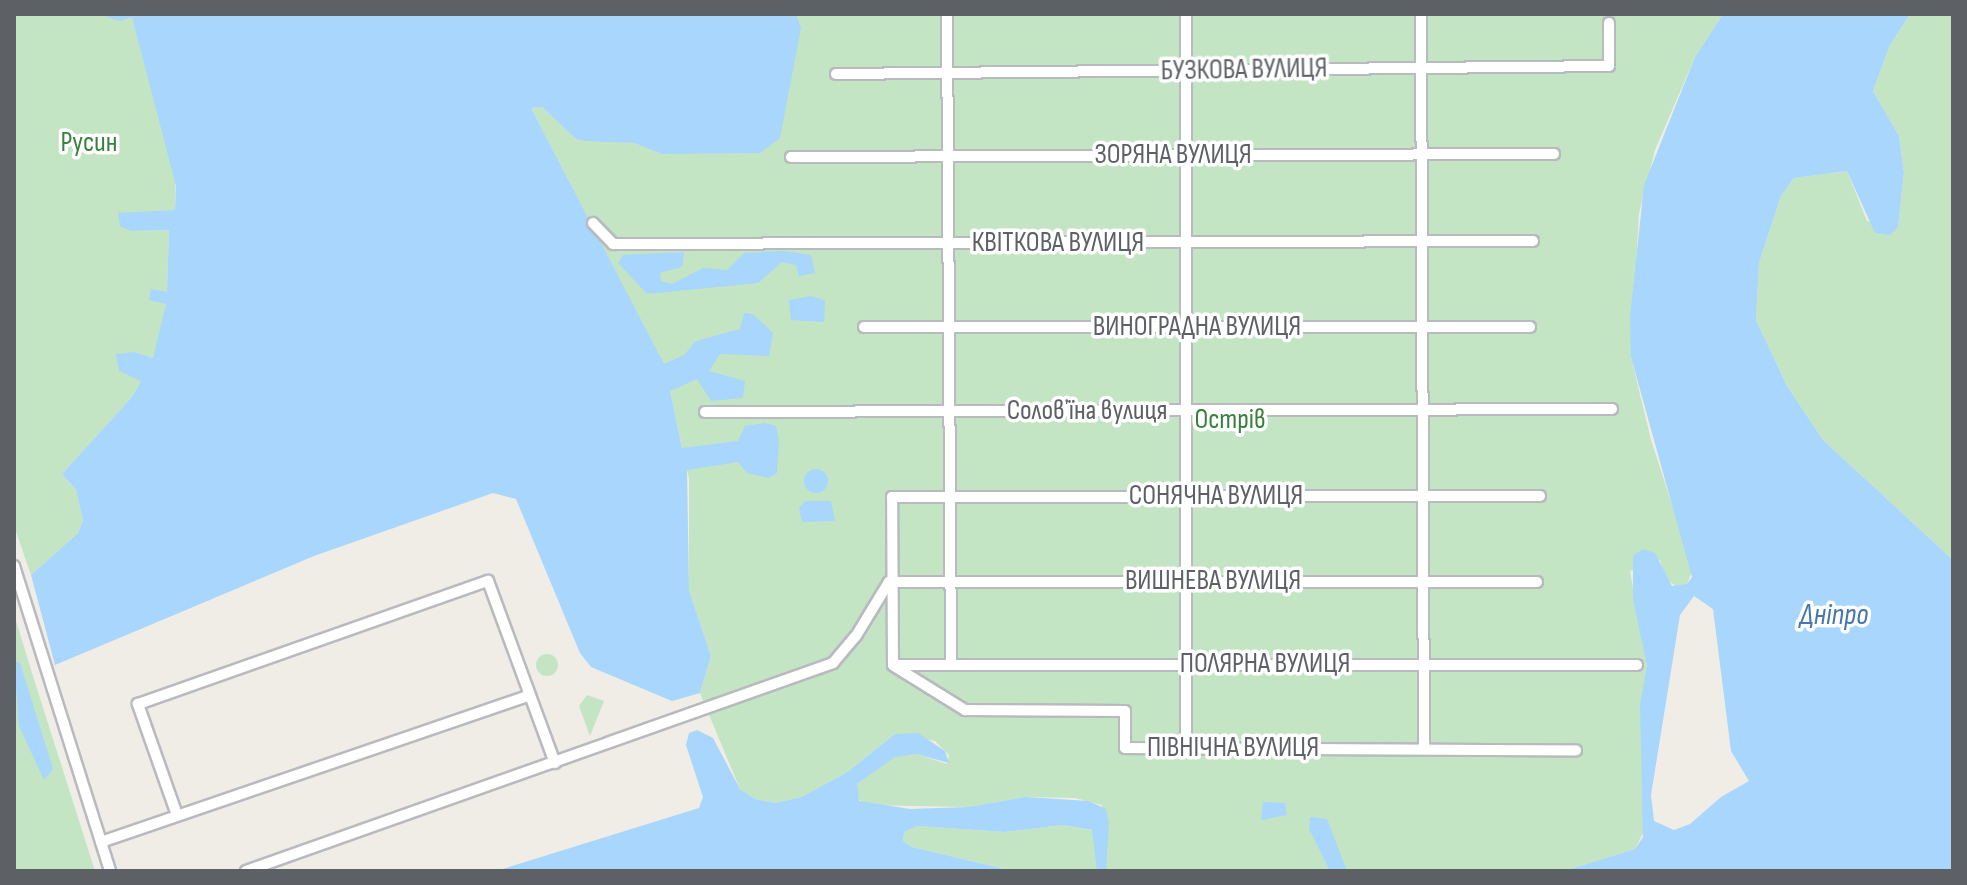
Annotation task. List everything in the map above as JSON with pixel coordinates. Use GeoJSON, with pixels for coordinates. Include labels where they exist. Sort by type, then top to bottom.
{"type":"FeatureCollection","features":[{"type":"Feature","properties":{"kind":"street"},"geometry":{"type":"LineString","coordinates":[[947,14],[951,664]]}},
{"type":"Feature","properties":{"kind":"street"},"geometry":{"type":"LineString","coordinates":[[1186,14],[1186,748]]}},
{"type":"Feature","properties":{"kind":"street"},"geometry":{"type":"LineString","coordinates":[[1421,14],[1424,749]]}},
{"type":"Feature","properties":{"kind":"street","name":"БУЗКОВА ВУЛИЦЯ"},"geometry":{"type":"LineString","coordinates":[[836,74],[1609,66],[1609,23]]}},
{"type":"Feature","properties":{"kind":"street","name":"ЗОРЯНА ВУЛИЦЯ"},"geometry":{"type":"LineString","coordinates":[[791,157],[1554,154]]}},
{"type":"Feature","properties":{"kind":"street","name":"КВІТКОВА ВУЛИЦЯ"},"geometry":{"type":"LineString","coordinates":[[593,223],[613,244],[1533,241]]}},
{"type":"Feature","properties":{"kind":"street","name":"ВИНОГРАДНА ВУЛИЦЯ"},"geometry":{"type":"LineString","coordinates":[[864,327],[1530,327]]}},
{"type":"Feature","properties":{"kind":"street","name":"Соловʼїна вулиця"},"geometry":{"type":"LineString","coordinates":[[705,412],[1612,409]]}},
{"type":"Feature","properties":{"kind":"street","name":"СОНЯЧНА ВУЛИЦЯ"},"geometry":{"type":"LineString","coordinates":[[889,582],[892,497],[1540,496]]}},
{"type":"Feature","properties":{"kind":"street"},"geometry":{"type":"LineString","coordinates":[[14,566],[110,871]]}},
{"type":"Feature","properties":{"kind":"street"},"geometry":{"type":"LineString","coordinates":[[177,815],[138,704],[488,581],[555,763]]}},
{"type":"Feature","properties":{"kind":"street"},"geometry":{"type":"LineString","coordinates":[[889,582],[893,665]]}},
{"type":"Feature","properties":{"kind":"street"},"geometry":{"type":"LineString","coordinates":[[246,871],[833,663],[889,582]]}},
{"type":"Feature","properties":{"kind":"street","name":"ВИШНЕВА ВУЛИЦЯ"},"geometry":{"type":"LineString","coordinates":[[889,582],[1537,582]]}},
{"type":"Feature","properties":{"kind":"street","name":"ПОЛЯРНА ВУЛИЦЯ"},"geometry":{"type":"LineString","coordinates":[[893,665],[1637,665]]}},
{"type":"Feature","properties":{"kind":"street","name":"ПІВНІЧНА ВУЛИЦЯ"},"geometry":{"type":"LineString","coordinates":[[893,665],[965,710],[1125,711],[1125,748],[1576,750]]}},
{"type":"Feature","properties":{"kind":"street"},"geometry":{"type":"LineString","coordinates":[[101,842],[528,696]]}},
{"type":"Feature","properties":{"kind":"green space","name":"Русин"},"geometry":{"type":"Polygon","coordinates":[[[14,14],[132,16],[176,174],[175,210],[118,214],[131,231],[169,230],[167,293],[149,299],[166,303],[159,345],[153,358],[135,352],[141,381],[132,397],[62,474],[76,490],[83,520],[78,533],[31,575],[14,526],[14,14]]]}},
{"type":"Feature","properties":{"kind":"green space","name":"Острів"},"geometry":{"type":"Polygon","coordinates":[[[795,14],[1723,14],[1695,57],[1655,150],[1639,213],[1631,357],[1651,440],[1693,569],[1687,584],[1677,587],[1665,578],[1660,560],[1630,571],[1647,666],[1645,829],[1635,849],[1564,871],[1013,871],[912,847],[903,841],[904,832],[917,826],[1005,832],[1062,825],[1100,832],[1102,805],[1075,798],[1025,797],[968,807],[864,805],[857,797],[857,784],[895,756],[916,754],[947,764],[949,755],[935,741],[895,734],[846,773],[801,797],[776,803],[755,799],[740,789],[700,693],[711,656],[689,590],[689,479],[664,365],[531,108],[542,107],[576,139],[634,143],[662,154],[795,14]]]}},
{"type":"Feature","properties":{"kind":"green space"},"geometry":{"type":"Polygon","coordinates":[[[1910,14],[1953,14],[1953,560],[1823,440],[1787,386],[1756,320],[1759,263],[1781,196],[1794,178],[1847,171],[1867,221],[1898,227],[1904,173],[1899,136],[1873,91],[1890,45],[1910,14]]]}},
{"type":"Feature","properties":{"kind":"green space"},"geometry":{"type":"Polygon","coordinates":[[[14,614],[32,673],[95,871],[14,871],[14,614]]]}},
{"type":"Feature","properties":{"kind":"green space"},"geometry":{"type":"Polygon","coordinates":[[[543,654],[551,654],[558,665],[551,676],[543,676],[536,669],[536,661],[543,654]]]}},
{"type":"Feature","properties":{"kind":"green space"},"geometry":{"type":"Polygon","coordinates":[[[587,695],[604,701],[590,736],[579,706],[587,695]]]}},
{"type":"Feature","properties":{"kind":"water"},"geometry":{"type":"Polygon","coordinates":[[[98,14],[796,14],[801,28],[780,138],[760,153],[662,154],[634,143],[576,139],[542,107],[531,108],[664,364],[684,355],[696,341],[740,329],[744,313],[753,314],[773,333],[769,356],[720,354],[709,371],[745,381],[743,398],[711,401],[697,379],[670,391],[682,448],[738,441],[745,426],[765,423],[776,426],[779,441],[777,473],[769,478],[747,473],[738,462],[687,470],[689,590],[711,656],[700,693],[672,701],[591,667],[580,653],[516,499],[493,493],[314,556],[55,665],[31,575],[78,533],[83,520],[76,490],[62,474],[132,397],[141,381],[119,371],[116,354],[135,352],[153,358],[166,304],[149,300],[151,289],[167,292],[169,230],[131,231],[120,226],[118,213],[175,210],[176,186],[132,17],[120,21],[98,14]]]}},
{"type":"Feature","properties":{"kind":"water","name":"Дніпро"},"geometry":{"type":"Polygon","coordinates":[[[1723,14],[1910,14],[1890,45],[1873,91],[1899,136],[1904,173],[1898,227],[1890,235],[1875,233],[1847,171],[1794,178],[1781,196],[1759,263],[1756,320],[1787,386],[1823,440],[1953,560],[1953,871],[1564,871],[1635,849],[1643,837],[1640,705],[1647,666],[1633,599],[1633,556],[1643,549],[1655,553],[1672,586],[1687,584],[1692,577],[1631,357],[1630,317],[1644,185],[1695,57],[1723,14]],[[1694,596],[1680,615],[1651,795],[1654,821],[1674,830],[1690,824],[1721,797],[1749,781],[1731,751],[1713,609],[1694,596]]]}},
{"type":"Feature","properties":{"kind":"water"},"geometry":{"type":"Polygon","coordinates":[[[784,251],[811,255],[815,273],[799,276],[796,265],[782,262],[758,283],[647,294],[618,263],[623,255],[684,252],[682,267],[660,273],[661,281],[672,284],[703,268],[727,270],[744,253],[784,251]]]}},
{"type":"Feature","properties":{"kind":"water"},"geometry":{"type":"Polygon","coordinates":[[[811,296],[825,300],[824,322],[791,320],[789,300],[811,296]]]}},
{"type":"Feature","properties":{"kind":"water"},"geometry":{"type":"Polygon","coordinates":[[[816,469],[827,476],[828,481],[821,492],[816,493],[805,486],[804,481],[811,470],[816,469]]]}},
{"type":"Feature","properties":{"kind":"water"},"geometry":{"type":"Polygon","coordinates":[[[805,501],[831,501],[835,521],[802,522],[799,508],[805,501]]]}},
{"type":"Feature","properties":{"kind":"water"},"geometry":{"type":"Polygon","coordinates":[[[14,661],[20,663],[53,769],[44,780],[19,726],[14,661]]]}},
{"type":"Feature","properties":{"kind":"water"},"geometry":{"type":"Polygon","coordinates":[[[697,730],[713,738],[740,789],[755,799],[776,803],[801,797],[846,773],[895,734],[918,733],[945,751],[949,763],[916,754],[895,757],[857,784],[859,801],[910,809],[968,807],[1025,797],[1089,801],[1106,809],[1109,823],[1106,871],[1097,871],[1092,830],[1062,825],[1005,832],[917,826],[904,832],[903,841],[912,847],[1013,871],[496,871],[699,808],[703,797],[686,745],[689,733],[697,730]]]}},
{"type":"Feature","properties":{"kind":"water"},"geometry":{"type":"Polygon","coordinates":[[[1263,802],[1285,803],[1287,815],[1261,820],[1263,802]]]}},
{"type":"Feature","properties":{"kind":"water"},"geometry":{"type":"Polygon","coordinates":[[[1310,817],[1327,819],[1347,871],[1330,871],[1309,829],[1310,817]]]}}]}
